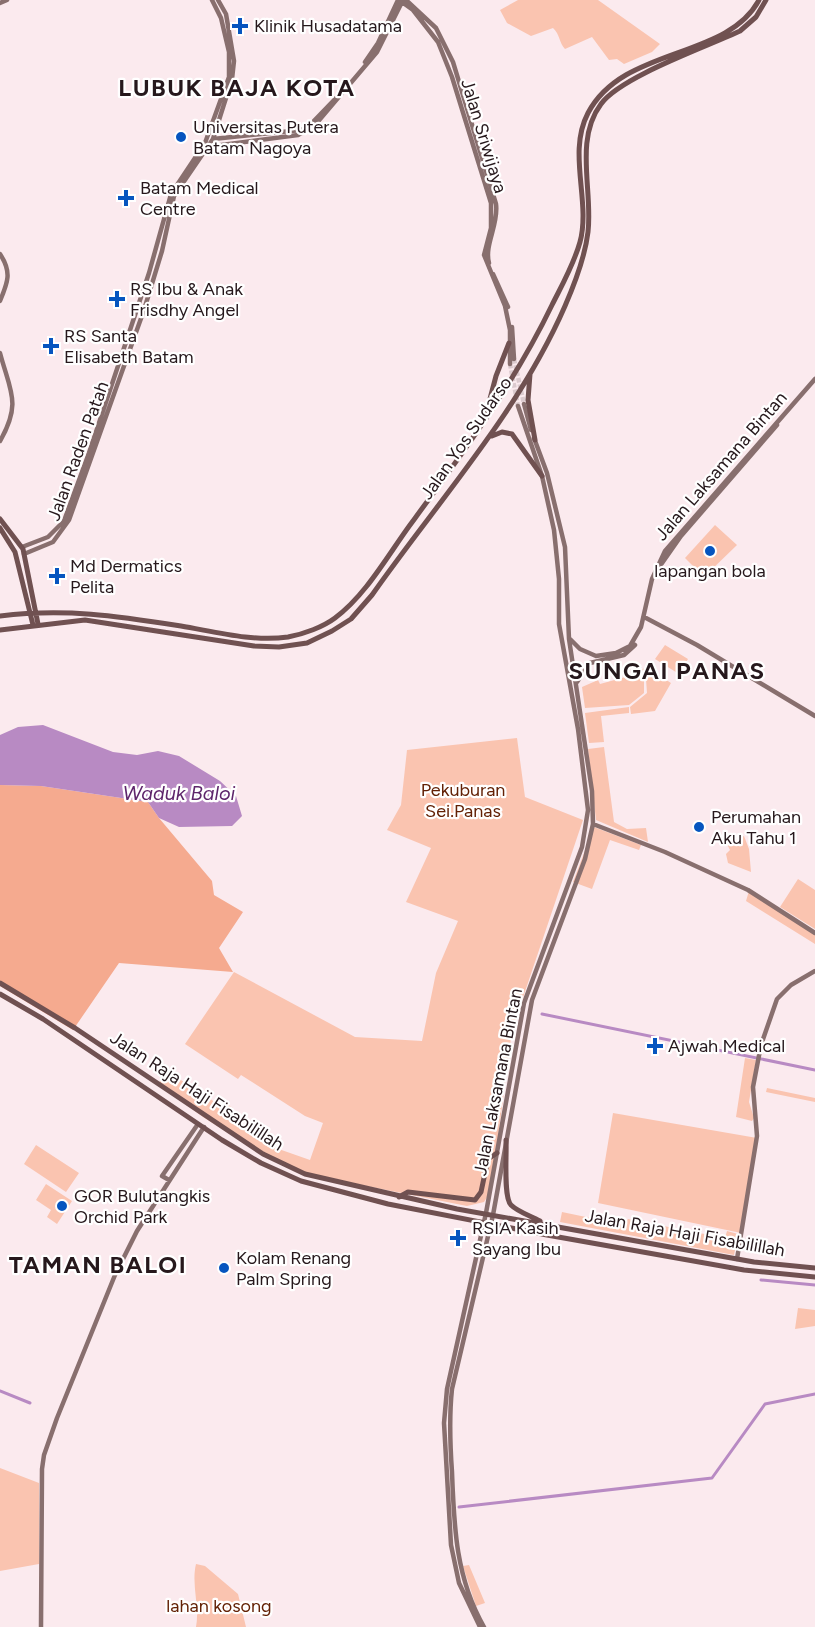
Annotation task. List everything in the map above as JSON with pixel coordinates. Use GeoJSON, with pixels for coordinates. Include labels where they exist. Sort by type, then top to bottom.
{"type":"FeatureCollection","features":[{"type":"Feature","properties":{"kind":"main road"},"geometry":{"type":"LineString","coordinates":[[0,3],[7,0]]}},
{"type":"Feature","properties":{"kind":"main road"},"geometry":{"type":"LineString","coordinates":[[210,138],[230,65],[221,18],[212,0]]}},
{"type":"Feature","properties":{"kind":"main road"},"geometry":{"type":"LineString","coordinates":[[210,138],[232,79],[234,61],[226,14],[218,0]]}},
{"type":"Feature","properties":{"kind":"main road"},"geometry":{"type":"LineString","coordinates":[[210,138],[288,132],[310,125],[365,62],[402,0]]}},
{"type":"Feature","properties":{"kind":"main road"},"geometry":{"type":"LineString","coordinates":[[206,147],[257,138],[298,135],[315,125],[377,52],[402,0]]}},
{"type":"Feature","properties":{"kind":"main road","name":"Jalan Sriwijaya"},"geometry":{"type":"LineString","coordinates":[[402,0],[436,28],[454,76],[497,210],[488,258],[507,302],[513,328],[514,359]]}},
{"type":"Feature","properties":{"kind":"main road","name":"Jalan Yos Sudarso"},"geometry":{"type":"LineString","coordinates":[[0,616],[86,612],[264,639],[286,637],[310,630],[335,618],[360,593],[455,464],[525,360],[581,240],[580,142],[586,116],[599,96],[618,78],[739,23],[752,12],[759,0]]}},
{"type":"Feature","properties":{"kind":"main road","name":"Jalan Yos Sudarso"},"geometry":{"type":"LineString","coordinates":[[0,630],[86,620],[259,647],[293,646],[312,641],[340,626],[372,595],[487,440],[534,364],[560,316],[579,267],[588,232],[587,142],[593,118],[606,98],[621,85],[745,28],[756,17],[766,0]]}},
{"type":"Feature","properties":{"kind":"main road"},"geometry":{"type":"LineString","coordinates":[[681,50],[683,57]]}},
{"type":"Feature","properties":{"kind":"main road","name":"Jalan Raden Patah"},"geometry":{"type":"LineString","coordinates":[[24,554],[53,542],[64,530],[144,310],[162,251],[174,196],[210,138]]}},
{"type":"Feature","properties":{"kind":"main road","name":"Jalan Sriwijaya"},"geometry":{"type":"LineString","coordinates":[[475,145],[492,212],[484,255],[505,306],[510,364]]}},
{"type":"Feature","properties":{"kind":"main road","name":"Jalan Raden Patah"},"geometry":{"type":"LineString","coordinates":[[22,547],[42,540],[60,526],[92,454],[171,194],[206,147]]}},
{"type":"Feature","properties":{"kind":"main road"},"geometry":{"type":"LineString","coordinates":[[0,254],[7,265],[9,278],[0,301]]}},
{"type":"Feature","properties":{"kind":"main road"},"geometry":{"type":"LineString","coordinates":[[137,308],[144,310]]}},
{"type":"Feature","properties":{"kind":"main road"},"geometry":{"type":"LineString","coordinates":[[549,311],[560,316]]}},
{"type":"Feature","properties":{"kind":"main road"},"geometry":{"type":"LineString","coordinates":[[484,420],[495,376],[509,343]]}},
{"type":"Feature","properties":{"kind":"main road"},"geometry":{"type":"LineString","coordinates":[[0,353],[14,403],[12,417],[0,441]]}},
{"type":"Feature","properties":{"kind":"main road"},"geometry":{"type":"LineString","coordinates":[[534,364],[527,385],[535,440]]}},
{"type":"Feature","properties":{"kind":"main road","name":"Jalan Laksamana Bintan"},"geometry":{"type":"LineString","coordinates":[[569,639],[580,650],[596,656],[616,654],[630,646],[641,627],[652,579],[660,560],[815,381]]}},
{"type":"Feature","properties":{"kind":"main road","name":"Jalan Laksamana Bintan"},"geometry":{"type":"LineString","coordinates":[[482,1627],[459,1583],[451,1545],[444,1417],[447,1389],[486,1214],[497,1153],[522,1030],[535,969],[582,847],[587,815],[578,729],[559,624],[559,579],[554,530],[542,476],[521,405],[535,440],[562,528],[568,578],[569,639],[592,791],[593,824],[585,859],[540,974],[522,1030],[493,1215],[456,1367],[449,1416],[455,1542],[468,1598],[482,1627]]}},
{"type":"Feature","properties":{"kind":"main road"},"geometry":{"type":"LineString","coordinates":[[487,440],[496,433],[512,434],[542,476]]}},
{"type":"Feature","properties":{"kind":"main road"},"geometry":{"type":"LineString","coordinates":[[455,464],[464,470]]}},
{"type":"Feature","properties":{"kind":"main road"},"geometry":{"type":"LineString","coordinates":[[545,489],[551,488]]}},
{"type":"Feature","properties":{"kind":"main road"},"geometry":{"type":"LineString","coordinates":[[0,519],[22,547],[36,625]]}},
{"type":"Feature","properties":{"kind":"main road","name":"Jalan Laksamana Bintan"},"geometry":{"type":"LineString","coordinates":[[577,682],[590,663],[628,652],[639,638],[658,571],[672,547],[693,520]]}},
{"type":"Feature","properties":{"kind":"main road"},"geometry":{"type":"LineString","coordinates":[[0,528],[15,552],[25,595],[34,614]]}},
{"type":"Feature","properties":{"kind":"main road"},"geometry":{"type":"LineString","coordinates":[[559,579],[568,578]]}},
{"type":"Feature","properties":{"kind":"main road"},"geometry":{"type":"LineString","coordinates":[[17,614],[24,605],[25,595]]}},
{"type":"Feature","properties":{"kind":"main road"},"geometry":{"type":"LineString","coordinates":[[646,618],[697,645],[815,716]]}},
{"type":"Feature","properties":{"kind":"main road"},"geometry":{"type":"LineString","coordinates":[[225,641],[227,634]]}},
{"type":"Feature","properties":{"kind":"main road"},"geometry":{"type":"LineString","coordinates":[[593,824],[665,852],[748,890],[815,933]]}},
{"type":"Feature","properties":{"kind":"main road"},"geometry":{"type":"LineString","coordinates":[[737,1260],[757,1136],[753,1098],[756,1064],[777,999],[790,985],[815,971]]}},
{"type":"Feature","properties":{"kind":"main road","name":"Jalan Raja Haji Fisabilillah"},"geometry":{"type":"LineString","coordinates":[[0,983],[278,1162],[305,1174],[399,1197],[486,1214],[546,1223],[737,1260],[815,1268]]}},
{"type":"Feature","properties":{"kind":"main road","name":"Jalan Raja Haji Fisabilillah"},"geometry":{"type":"LineString","coordinates":[[0,994],[226,1142],[275,1170],[305,1182],[388,1204],[491,1224],[758,1272],[815,1277]]}},
{"type":"Feature","properties":{"kind":"main road"},"geometry":{"type":"LineString","coordinates":[[103,1061],[109,1052]]}},
{"type":"Feature","properties":{"kind":"main road"},"geometry":{"type":"LineString","coordinates":[[169,1180],[162,1176],[201,1126]]}},
{"type":"Feature","properties":{"kind":"main road"},"geometry":{"type":"LineString","coordinates":[[40,1627],[44,1455],[115,1275],[137,1231],[201,1126]]}},
{"type":"Feature","properties":{"kind":"main road"},"geometry":{"type":"LineString","coordinates":[[226,1142],[232,1133]]}},
{"type":"Feature","properties":{"kind":"main road"},"geometry":{"type":"LineString","coordinates":[[506,1140],[508,1164],[506,1196],[508,1201],[517,1209],[546,1223]]}},
{"type":"Feature","properties":{"kind":"main road"},"geometry":{"type":"LineString","coordinates":[[399,1197],[408,1192],[472,1201],[481,1192],[488,1159],[497,1153]]}},
{"type":"Feature","properties":{"kind":"main road"},"geometry":{"type":"LineString","coordinates":[[275,1170],[278,1162]]}},
{"type":"Feature","properties":{"kind":"main road"},"geometry":{"type":"LineString","coordinates":[[679,1259],[680,1249]]}},
{"type":"Feature","properties":{"kind":"green space"},"geometry":{"type":"Polygon","coordinates":[[[518,0],[598,0],[660,44],[652,52],[624,64],[617,59],[609,60],[592,37],[565,49],[553,28],[531,36],[507,23],[500,10],[518,0]]]}},
{"type":"Feature","properties":{"kind":"green space","name":"lapangan bola"},"geometry":{"type":"Polygon","coordinates":[[[715,525],[737,545],[704,577],[685,558],[715,525]]]}},
{"type":"Feature","properties":{"kind":"green space"},"geometry":{"type":"Polygon","coordinates":[[[665,645],[688,659],[679,674],[655,659],[665,645]]]}},
{"type":"Feature","properties":{"kind":"green space"},"geometry":{"type":"Polygon","coordinates":[[[648,668],[671,683],[655,711],[631,714],[630,707],[647,693],[646,679],[642,669],[648,668]]]}},
{"type":"Feature","properties":{"kind":"green space"},"geometry":{"type":"Polygon","coordinates":[[[640,673],[644,679],[644,693],[629,705],[585,708],[582,687],[598,680],[600,684],[640,673]]]}},
{"type":"Feature","properties":{"kind":"green space"},"geometry":{"type":"Polygon","coordinates":[[[629,707],[629,713],[601,716],[604,742],[589,743],[585,713],[629,707]]]}},
{"type":"Feature","properties":{"kind":"green space","name":"Pekuburan Sei.Panas"},"geometry":{"type":"Polygon","coordinates":[[[517,738],[525,797],[583,820],[512,1030],[491,1191],[484,1202],[467,1206],[306,1174],[252,1148],[203,1117],[158,1084],[167,1071],[221,1106],[224,1102],[233,1108],[227,1117],[273,1147],[310,1160],[323,1123],[305,1116],[241,1075],[238,1079],[185,1044],[234,972],[355,1037],[422,1041],[436,973],[458,921],[406,902],[431,848],[387,830],[401,805],[407,750],[517,738]]]}},
{"type":"Feature","properties":{"kind":"green space"},"geometry":{"type":"Polygon","coordinates":[[[604,747],[614,822],[627,829],[646,828],[648,842],[596,820],[588,749],[604,747]]]}},
{"type":"Feature","properties":{"kind":"green space"},"geometry":{"type":"Polygon","coordinates":[[[594,827],[641,845],[639,850],[610,840],[592,889],[573,882],[594,827]]]}},
{"type":"Feature","properties":{"kind":"green space"},"geometry":{"type":"Polygon","coordinates":[[[744,836],[749,849],[751,872],[728,863],[726,854],[730,850],[727,844],[744,836]]]}},
{"type":"Feature","properties":{"kind":"green space"},"geometry":{"type":"Polygon","coordinates":[[[798,879],[815,890],[815,929],[780,907],[798,879]]]}},
{"type":"Feature","properties":{"kind":"green space"},"geometry":{"type":"Polygon","coordinates":[[[749,891],[815,934],[815,944],[746,901],[749,891]]]}},
{"type":"Feature","properties":{"kind":"green space"},"geometry":{"type":"Polygon","coordinates":[[[745,1058],[756,1060],[749,1102],[754,1118],[752,1121],[736,1117],[745,1058]]]}},
{"type":"Feature","properties":{"kind":"green space"},"geometry":{"type":"Polygon","coordinates":[[[767,1088],[815,1098],[815,1102],[766,1092],[767,1088]]]}},
{"type":"Feature","properties":{"kind":"green space"},"geometry":{"type":"Polygon","coordinates":[[[613,1113],[757,1138],[741,1233],[598,1203],[613,1113]]]}},
{"type":"Feature","properties":{"kind":"green space"},"geometry":{"type":"Polygon","coordinates":[[[36,1145],[79,1173],[66,1192],[24,1164],[36,1145]]]}},
{"type":"Feature","properties":{"kind":"green space"},"geometry":{"type":"Polygon","coordinates":[[[46,1184],[72,1201],[57,1224],[47,1217],[51,1210],[36,1200],[46,1184]]]}},
{"type":"Feature","properties":{"kind":"green space"},"geometry":{"type":"Polygon","coordinates":[[[562,1212],[624,1225],[628,1219],[725,1238],[727,1231],[738,1234],[734,1255],[560,1222],[562,1212]]]}},
{"type":"Feature","properties":{"kind":"green space"},"geometry":{"type":"Polygon","coordinates":[[[798,1308],[815,1310],[815,1326],[795,1329],[798,1308]]]}},
{"type":"Feature","properties":{"kind":"green space"},"geometry":{"type":"Polygon","coordinates":[[[0,1468],[39,1483],[39,1564],[0,1571],[0,1468]]]}},
{"type":"Feature","properties":{"kind":"green space","name":"lahan kosong"},"geometry":{"type":"Polygon","coordinates":[[[196,1564],[205,1566],[238,1594],[246,1627],[196,1627],[194,1580],[196,1564]]]}},
{"type":"Feature","properties":{"kind":"green space"},"geometry":{"type":"Polygon","coordinates":[[[469,1565],[485,1603],[476,1606],[463,1566],[469,1565]]]}},
{"type":"Feature","properties":{"kind":"shaded area"},"geometry":{"type":"Polygon","coordinates":[[[0,785],[41,786],[148,802],[212,881],[214,895],[243,912],[219,948],[233,972],[119,963],[73,1030],[0,986],[0,785]]]}},
{"type":"Feature","properties":{"kind":"water","name":"Waduk Baloi"},"geometry":{"type":"Polygon","coordinates":[[[43,725],[113,752],[137,755],[158,751],[179,756],[220,781],[236,796],[242,816],[232,826],[179,827],[159,818],[148,802],[41,786],[0,785],[0,735],[18,727],[43,725]]]}},
{"type":"Feature","properties":{"kind":"waterway"},"geometry":{"type":"LineString","coordinates":[[542,1014],[815,1070]]}},
{"type":"Feature","properties":{"kind":"waterway"},"geometry":{"type":"LineString","coordinates":[[761,1280],[815,1285]]}},
{"type":"Feature","properties":{"kind":"waterway"},"geometry":{"type":"LineString","coordinates":[[0,1391],[30,1403]]}},
{"type":"Feature","properties":{"kind":"waterway"},"geometry":{"type":"LineString","coordinates":[[459,1507],[712,1478],[765,1404],[815,1394]]}},
{"type":"Feature","properties":{"kind":"tunnel"},"geometry":{"type":"LineString","coordinates":[[514,359],[524,404]]}},
{"type":"Feature","properties":{"kind":"tunnel"},"geometry":{"type":"LineString","coordinates":[[510,364],[518,406]]}},
{"type":"Feature","properties":{"kind":"place","name":"Klinik Husadatama"},"geometry":{"type":"Point","coordinates":[240,26]}},
{"type":"Feature","properties":{"kind":"place","name":"Universitas Putera Batam Nagoya"},"geometry":{"type":"Point","coordinates":[181,137]}},
{"type":"Feature","properties":{"kind":"place","name":"Batam Medical Centre"},"geometry":{"type":"Point","coordinates":[126,198]}},
{"type":"Feature","properties":{"kind":"place","name":"RS Ibu & Anak Frisdhy Angel"},"geometry":{"type":"Point","coordinates":[117,299]}},
{"type":"Feature","properties":{"kind":"place","name":"RS Santa Elisabeth Batam"},"geometry":{"type":"Point","coordinates":[51,346]}},
{"type":"Feature","properties":{"kind":"place","name":"lapangan bola"},"geometry":{"type":"Point","coordinates":[710,551]}},
{"type":"Feature","properties":{"kind":"place","name":"Md Dermatics Pelita"},"geometry":{"type":"Point","coordinates":[57,576]}},
{"type":"Feature","properties":{"kind":"place","name":"Perumahan Aku Tahu 1"},"geometry":{"type":"Point","coordinates":[699,827]}},
{"type":"Feature","properties":{"kind":"place","name":"Ajwah Medical"},"geometry":{"type":"Point","coordinates":[655,1046]}},
{"type":"Feature","properties":{"kind":"place","name":"GOR Bulutangkis Orchid Park"},"geometry":{"type":"Point","coordinates":[62,1206]}},
{"type":"Feature","properties":{"kind":"place","name":"RSIA Kasih Sayang Ibu"},"geometry":{"type":"Point","coordinates":[458,1238]}},
{"type":"Feature","properties":{"kind":"place","name":"Kolam Renang Palm Spring"},"geometry":{"type":"Point","coordinates":[224,1268]}},
{"type":"Feature","properties":{"kind":"district","name":"LUBUK BAJA KOTA"},"geometry":{"type":"Point","coordinates":[237,87]}},
{"type":"Feature","properties":{"kind":"district","name":"SUNGAI PANAS"},"geometry":{"type":"Point","coordinates":[667,670]}},
{"type":"Feature","properties":{"kind":"district","name":"TAMAN BALOI"},"geometry":{"type":"Point","coordinates":[98,1264]}}]}
